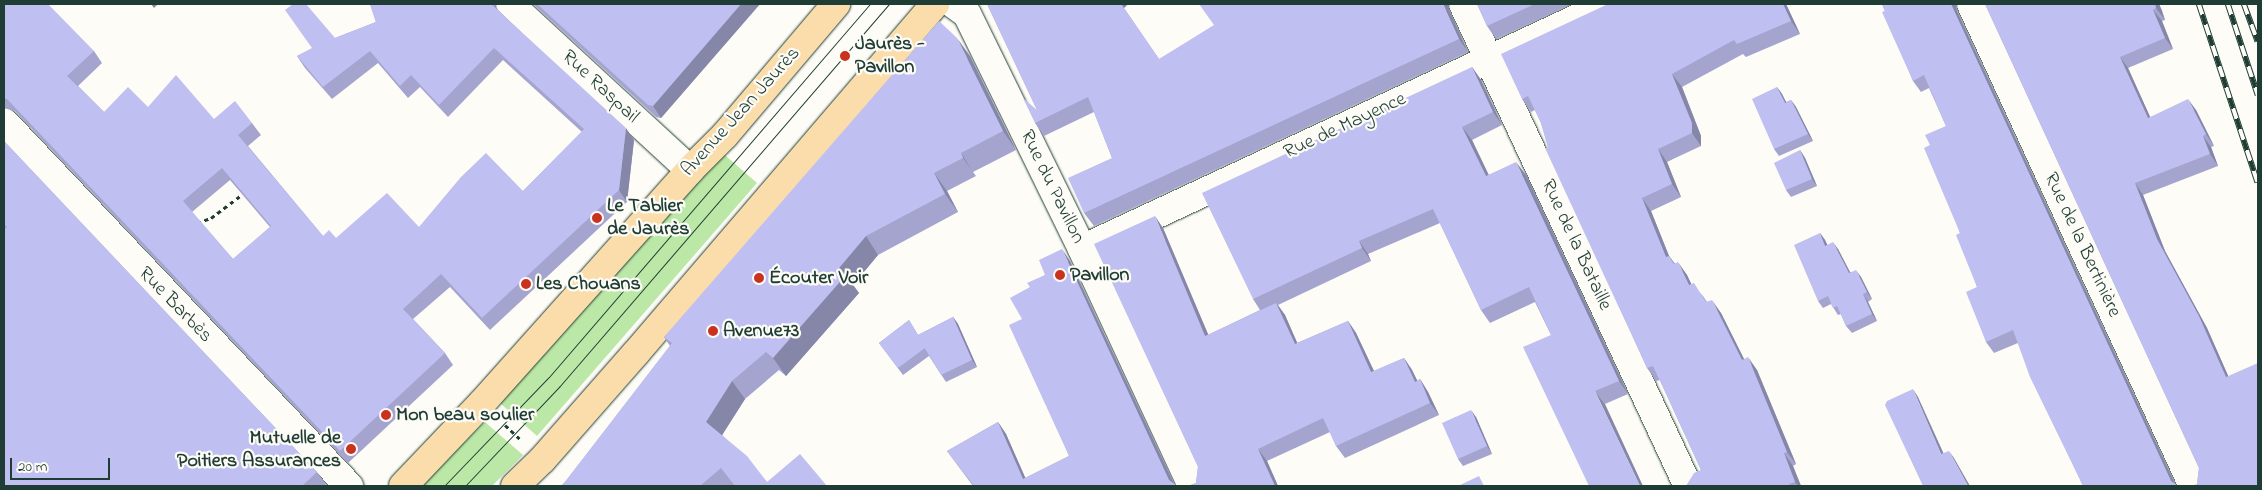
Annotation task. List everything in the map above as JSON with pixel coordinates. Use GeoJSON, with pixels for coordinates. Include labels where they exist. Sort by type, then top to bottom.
{"type":"FeatureCollection","features":[{"type":"Feature","properties":{"kind":"main road","name":"Avenue Jean Jaurès"},"geometry":{"type":"LineString","coordinates":[[403,486],[482,404],[690,170],[725,135],[836,4]]}},
{"type":"Feature","properties":{"kind":"main road"},"geometry":{"type":"LineString","coordinates":[[515,486],[542,460],[935,4]]}},
{"type":"Feature","properties":{"kind":"street","name":"Rue Raspail"},"geometry":{"type":"LineString","coordinates":[[510,4],[690,170]]}},
{"type":"Feature","properties":{"kind":"street","name":"Rue du Pavillon"},"geometry":{"type":"LineString","coordinates":[[953,4],[967,14],[1082,249],[1192,486]]}},
{"type":"Feature","properties":{"kind":"street","name":"Rue de la Bataille"},"geometry":{"type":"LineString","coordinates":[[1463,4],[1688,486]]}},
{"type":"Feature","properties":{"kind":"street","name":"Rue de Mayence"},"geometry":{"type":"LineString","coordinates":[[1082,249],[1608,4]]}},
{"type":"Feature","properties":{"kind":"street","name":"Rue de la Bertinière"},"geometry":{"type":"LineString","coordinates":[[1970,4],[2193,486]]}},
{"type":"Feature","properties":{"kind":"street","name":"Rue Barbès"},"geometry":{"type":"LineString","coordinates":[[4,122],[348,486]]}},
{"type":"Feature","properties":{"kind":"path"},"geometry":{"type":"LineString","coordinates":[[190,225],[211,218],[250,188]]}},
{"type":"Feature","properties":{"kind":"path"},"geometry":{"type":"LineString","coordinates":[[482,404],[542,460]]}},
{"type":"Feature","properties":{"kind":"green space"},"geometry":{"type":"Polygon","coordinates":[[[719,150],[757,183],[537,436],[500,403],[719,150]]]}},
{"type":"Feature","properties":{"kind":"green space"},"geometry":{"type":"Polygon","coordinates":[[[485,422],[523,455],[492,486],[419,486],[485,422]]]}},
{"type":"Feature","properties":{"kind":"building"},"geometry":{"type":"Polygon","coordinates":[[[4,4],[48,4],[94,51],[67,76],[104,112],[128,87],[148,107],[176,75],[214,119],[235,101],[252,123],[238,135],[323,236],[329,230],[336,238],[387,193],[419,227],[461,177],[486,153],[523,191],[584,129],[494,48],[439,105],[411,75],[400,86],[370,51],[323,87],[297,56],[312,48],[285,10],[293,4],[306,4],[335,38],[376,22],[370,4],[491,4],[626,128],[619,190],[482,318],[441,274],[403,309],[445,353],[340,451],[4,98],[4,4]],[[222,168],[183,201],[233,259],[271,226],[222,168]]]}},
{"type":"Feature","properties":{"kind":"building"},"geometry":{"type":"Polygon","coordinates":[[[537,4],[741,4],[653,106],[648,105],[537,4]]]}},
{"type":"Feature","properties":{"kind":"building"},"geometry":{"type":"Polygon","coordinates":[[[987,4],[1121,4],[1159,59],[1214,25],[1199,4],[1443,4],[1459,39],[1084,213],[1068,178],[1112,158],[1088,97],[1035,123],[1023,98],[1037,110],[987,4]]]}},
{"type":"Feature","properties":{"kind":"building"},"geometry":{"type":"Polygon","coordinates":[[[1477,4],[1535,4],[1487,26],[1477,4]]]}},
{"type":"Feature","properties":{"kind":"building"},"geometry":{"type":"Polygon","coordinates":[[[1607,4],[1783,4],[1791,21],[1737,44],[1734,40],[1672,74],[1692,123],[1692,133],[1658,149],[1672,184],[1642,198],[1666,257],[1669,256],[1674,264],[1678,262],[1689,285],[1694,283],[1706,302],[1712,300],[1742,360],[1748,357],[1787,452],[1784,453],[1795,482],[1789,484],[1790,486],[1686,486],[1694,473],[1701,470],[1653,366],[1647,368],[1545,148],[1548,147],[1541,123],[1528,96],[1522,99],[1501,54],[1607,4]]]}},
{"type":"Feature","properties":{"kind":"building"},"geometry":{"type":"Polygon","coordinates":[[[1882,4],[1951,4],[2171,481],[2178,486],[2083,486],[2030,377],[2013,330],[1986,342],[1966,292],[1977,287],[1956,235],[1960,233],[1924,148],[1930,145],[1925,135],[1946,126],[1924,75],[1913,81],[1882,12],[1885,11],[1882,4]]]}},
{"type":"Feature","properties":{"kind":"building"},"geometry":{"type":"Polygon","coordinates":[[[1985,4],[2155,4],[2156,8],[2153,10],[2165,38],[2120,57],[2148,118],[2188,99],[2206,134],[2203,136],[2210,154],[2135,183],[2157,239],[2199,316],[2226,377],[2258,363],[2258,486],[2192,486],[2197,484],[2199,468],[1985,4]]]}},
{"type":"Feature","properties":{"kind":"building"},"geometry":{"type":"Polygon","coordinates":[[[939,21],[957,38],[1003,131],[961,153],[963,158],[934,173],[945,194],[866,236],[839,268],[846,275],[773,358],[766,352],[732,381],[706,422],[747,456],[767,482],[800,454],[827,486],[735,486],[721,468],[700,486],[561,486],[672,343],[664,337],[939,21]]]}},
{"type":"Feature","properties":{"kind":"building"},"geometry":{"type":"Polygon","coordinates":[[[1472,67],[1493,112],[1462,127],[1486,176],[1516,162],[1619,381],[1595,391],[1640,486],[1589,486],[1523,347],[1551,335],[1529,287],[1481,310],[1433,209],[1359,241],[1362,248],[1253,299],[1202,193],[1472,67]]]}},
{"type":"Feature","properties":{"kind":"building"},"geometry":{"type":"Polygon","coordinates":[[[1777,87],[1785,103],[1791,100],[1808,134],[1774,149],[1752,99],[1777,87]]]}},
{"type":"Feature","properties":{"kind":"building"},"geometry":{"type":"Polygon","coordinates":[[[4,141],[317,472],[302,486],[4,486],[4,230],[7,227],[4,224],[4,141]]]}},
{"type":"Feature","properties":{"kind":"building"},"geometry":{"type":"Polygon","coordinates":[[[1800,150],[1812,179],[1786,190],[1774,163],[1800,150]]]}},
{"type":"Feature","properties":{"kind":"building"},"geometry":{"type":"Polygon","coordinates":[[[1155,216],[1205,336],[1276,303],[1295,344],[1348,321],[1371,372],[1404,358],[1415,382],[1420,379],[1430,403],[1336,446],[1323,418],[1258,449],[1275,486],[1188,486],[1196,483],[1198,467],[1094,244],[1155,216]]]}},
{"type":"Feature","properties":{"kind":"building"},"geometry":{"type":"Polygon","coordinates":[[[1820,233],[1825,246],[1833,242],[1849,273],[1856,270],[1867,292],[1863,294],[1872,314],[1846,326],[1837,306],[1833,308],[1828,296],[1818,301],[1794,245],[1820,233]]]}},
{"type":"Feature","properties":{"kind":"building"},"geometry":{"type":"Polygon","coordinates":[[[1062,249],[1169,480],[1177,486],[974,486],[947,451],[998,422],[1023,479],[1069,456],[1009,325],[1022,319],[1010,298],[1030,287],[1027,283],[1045,275],[1039,260],[1062,249]]]}},
{"type":"Feature","properties":{"kind":"building"},"geometry":{"type":"Polygon","coordinates":[[[953,317],[972,360],[941,375],[925,348],[898,368],[879,343],[909,320],[918,335],[953,317]]]}},
{"type":"Feature","properties":{"kind":"building"},"geometry":{"type":"Polygon","coordinates":[[[1913,389],[1941,454],[1949,451],[1968,486],[1923,486],[1885,405],[1887,401],[1913,389]]]}},
{"type":"Feature","properties":{"kind":"building"},"geometry":{"type":"Polygon","coordinates":[[[1471,410],[1487,446],[1458,459],[1442,423],[1471,410]]]}},
{"type":"Feature","properties":{"kind":"building"},"geometry":{"type":"Polygon","coordinates":[[[1479,476],[1484,486],[1458,486],[1479,476]]]}},
{"type":"Feature","properties":{"kind":"tram line"},"geometry":{"type":"LineString","coordinates":[[444,486],[549,377],[870,4]]}},
{"type":"Feature","properties":{"kind":"tram line"},"geometry":{"type":"LineString","coordinates":[[465,486],[559,387],[889,4]]}},
{"type":"Feature","properties":{"kind":"railway"},"geometry":{"type":"LineString","coordinates":[[2199,4],[2258,183]]}},
{"type":"Feature","properties":{"kind":"railway"},"geometry":{"type":"LineString","coordinates":[[2228,4],[2258,95]]}},
{"type":"Feature","properties":{"kind":"railway"},"geometry":{"type":"LineString","coordinates":[[2244,4],[2258,42]]}},
{"type":"Feature","properties":{"kind":"place","name":"Jaurès - Pavillon"},"geometry":{"type":"Point","coordinates":[845,56]}},
{"type":"Feature","properties":{"kind":"place","name":"Le Tablier de Jaurès"},"geometry":{"type":"Point","coordinates":[597,218]}},
{"type":"Feature","properties":{"kind":"place","name":"Pavillon"},"geometry":{"type":"Point","coordinates":[1060,275]}},
{"type":"Feature","properties":{"kind":"place","name":"Écouter Voir"},"geometry":{"type":"Point","coordinates":[759,278]}},
{"type":"Feature","properties":{"kind":"place","name":"Les Chouans"},"geometry":{"type":"Point","coordinates":[526,284]}},
{"type":"Feature","properties":{"kind":"place","name":"Avenue73"},"geometry":{"type":"Point","coordinates":[713,331]}},
{"type":"Feature","properties":{"kind":"place","name":"Mon beau soulier"},"geometry":{"type":"Point","coordinates":[386,415]}},
{"type":"Feature","properties":{"kind":"place","name":"Mutuelle de Poitiers Assurances"},"geometry":{"type":"Point","coordinates":[351,449]}}]}
